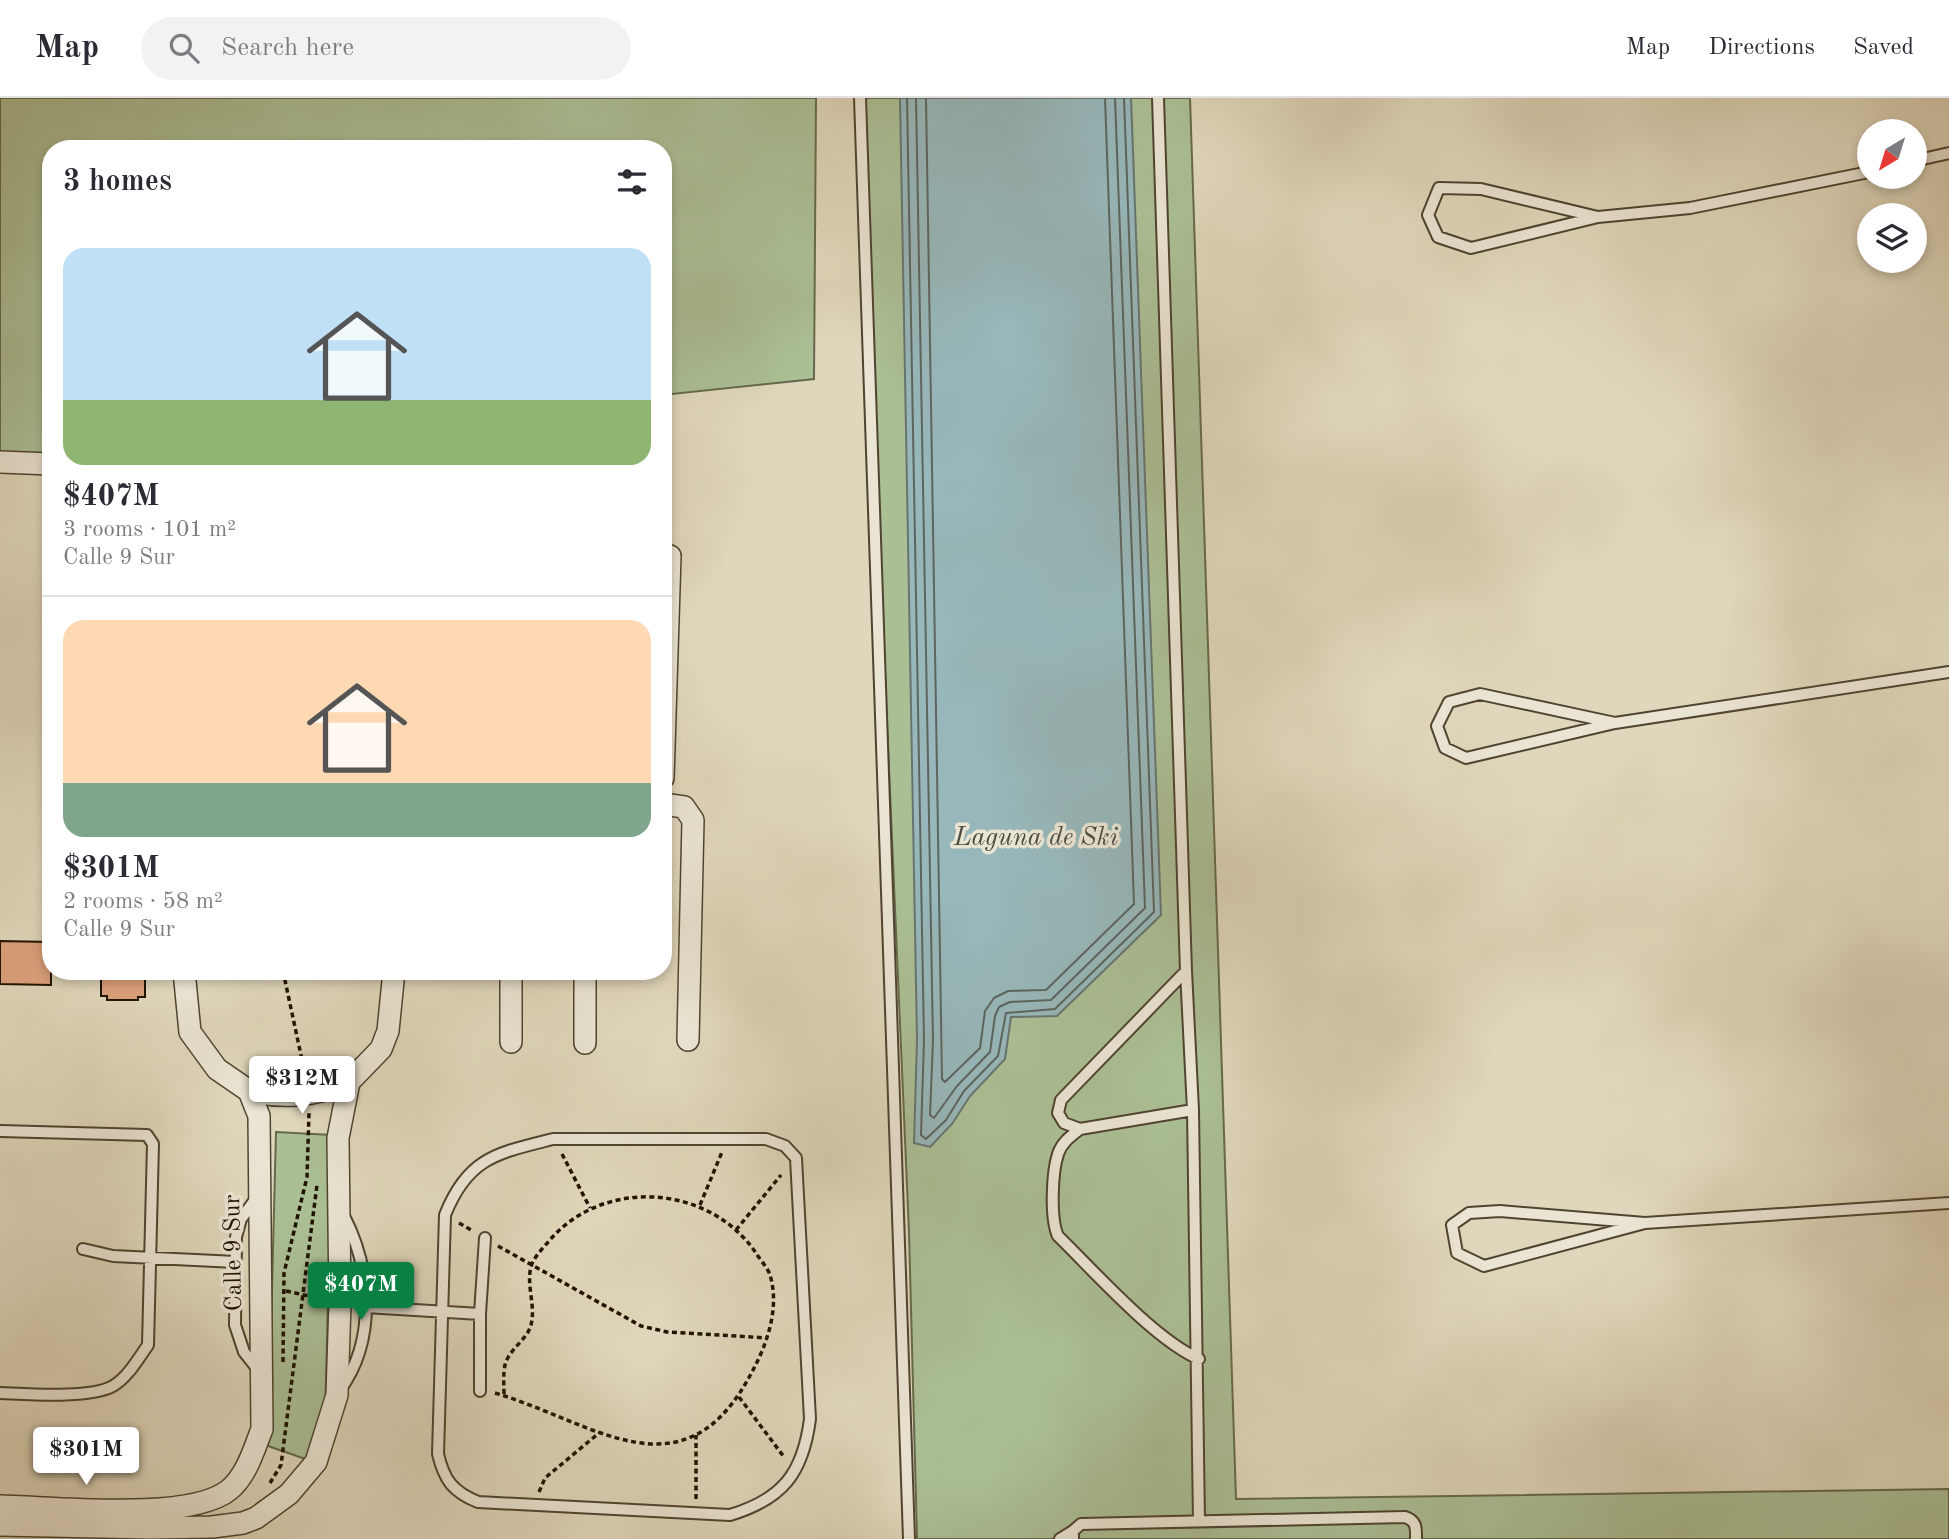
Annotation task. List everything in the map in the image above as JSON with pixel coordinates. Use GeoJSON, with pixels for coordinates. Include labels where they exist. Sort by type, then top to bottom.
{"type":"FeatureCollection","features":[{"type":"Feature","properties":{"kind":"street"},"geometry":{"type":"LineString","coordinates":[[0,462],[42,464]]}},
{"type":"Feature","properties":{"kind":"street"},"geometry":{"type":"LineString","coordinates":[[672,805],[684,807],[693,820],[688,1040]]}},
{"type":"Feature","properties":{"kind":"street"},"geometry":{"type":"LineString","coordinates":[[185,980],[190,1032],[217,1069],[249,1091],[270,1096],[310,1095],[349,1082],[381,1049],[388,1031],[393,980]]}},
{"type":"Feature","properties":{"kind":"street"},"geometry":{"type":"LineString","coordinates":[[511,980],[511,1042]]}},
{"type":"Feature","properties":{"kind":"street"},"geometry":{"type":"LineString","coordinates":[[585,980],[585,1043]]}},
{"type":"Feature","properties":{"kind":"street"},"geometry":{"type":"LineString","coordinates":[[0,1525],[212,1527],[256,1518],[289,1494],[316,1462],[337,1395],[341,1210],[338,1138],[349,1082]]}},
{"type":"Feature","properties":{"kind":"street","name":"Calle 9 Sur"},"geometry":{"type":"LineString","coordinates":[[0,1506],[171,1509],[205,1504],[230,1489],[249,1463],[262,1429],[262,1288],[259,1116],[249,1091]]}},
{"type":"Feature","properties":{"kind":"lane"},"geometry":{"type":"LineString","coordinates":[[860,98],[909,1539]]}},
{"type":"Feature","properties":{"kind":"lane"},"geometry":{"type":"LineString","coordinates":[[1158,98],[1186,971],[1193,1110],[1199,1359],[1199,1521]]}},
{"type":"Feature","properties":{"kind":"lane"},"geometry":{"type":"LineString","coordinates":[[1927,159],[1949,153]]}},
{"type":"Feature","properties":{"kind":"lane"},"geometry":{"type":"LineString","coordinates":[[1598,217],[1481,190],[1439,188],[1428,215],[1438,237],[1471,248],[1598,217],[1690,208],[1857,174]]}},
{"type":"Feature","properties":{"kind":"lane"},"geometry":{"type":"LineString","coordinates":[[1615,723],[1479,694],[1449,702],[1437,726],[1445,748],[1466,758],[1615,723],[1949,672]]}},
{"type":"Feature","properties":{"kind":"lane"},"geometry":{"type":"LineString","coordinates":[[1080,1129],[1064,1123],[1058,1113],[1061,1100],[1186,971]]}},
{"type":"Feature","properties":{"kind":"lane"},"geometry":{"type":"LineString","coordinates":[[1193,1110],[1080,1129],[1066,1140],[1058,1153],[1054,1226],[1058,1236],[1182,1352],[1199,1359]]}},
{"type":"Feature","properties":{"kind":"lane"},"geometry":{"type":"LineString","coordinates":[[0,1131],[147,1135],[153,1144],[148,1258],[148,1345],[134,1366],[112,1387],[63,1395],[0,1393]]}},
{"type":"Feature","properties":{"kind":"lane"},"geometry":{"type":"LineString","coordinates":[[554,1139],[727,1139],[766,1139],[785,1146],[796,1158],[810,1419],[806,1450],[795,1472],[777,1493],[755,1507],[730,1515],[478,1502],[459,1495],[443,1477],[438,1454],[445,1215],[455,1189],[473,1170],[495,1154],[554,1139]]}},
{"type":"Feature","properties":{"kind":"lane"},"geometry":{"type":"LineString","coordinates":[[259,1195],[241,1219],[236,1237],[235,1325],[244,1352],[262,1375]]}},
{"type":"Feature","properties":{"kind":"lane"},"geometry":{"type":"LineString","coordinates":[[1645,1223],[1484,1266],[1457,1253],[1452,1225],[1469,1213],[1500,1211],[1645,1223],[1949,1203]]}},
{"type":"Feature","properties":{"kind":"lane"},"geometry":{"type":"LineString","coordinates":[[337,1395],[351,1376],[366,1307],[364,1268],[355,1237],[341,1210]]}},
{"type":"Feature","properties":{"kind":"lane"},"geometry":{"type":"LineString","coordinates":[[481,1391],[480,1314],[485,1238]]}},
{"type":"Feature","properties":{"kind":"lane"},"geometry":{"type":"LineString","coordinates":[[83,1250],[113,1256],[236,1262]]}},
{"type":"Feature","properties":{"kind":"lane"},"geometry":{"type":"LineString","coordinates":[[366,1307],[480,1314]]}},
{"type":"Feature","properties":{"kind":"lane"},"geometry":{"type":"LineString","coordinates":[[1060,1539],[1073,1535],[1081,1524],[1405,1517],[1412,1519],[1416,1526],[1416,1539]]}},
{"type":"Feature","properties":{"kind":"path"},"geometry":{"type":"LineString","coordinates":[[283,1368],[284,1273],[307,1177],[310,1095],[285,980]]}},
{"type":"Feature","properties":{"kind":"path"},"geometry":{"type":"LineString","coordinates":[[554,1139],[590,1208]]}},
{"type":"Feature","properties":{"kind":"path"},"geometry":{"type":"LineString","coordinates":[[700,1205],[727,1139]]}},
{"type":"Feature","properties":{"kind":"path"},"geometry":{"type":"LineString","coordinates":[[736,1230],[796,1158]]}},
{"type":"Feature","properties":{"kind":"path"},"geometry":{"type":"LineString","coordinates":[[262,1492],[281,1465],[292,1364],[305,1296],[318,1181]]}},
{"type":"Feature","properties":{"kind":"path"},"geometry":{"type":"LineString","coordinates":[[638,1197],[700,1205],[736,1230],[749,1243],[770,1275],[774,1306],[768,1338],[739,1397],[696,1435],[658,1446],[618,1441],[504,1396],[505,1364],[532,1322],[531,1266],[560,1228],[590,1208],[638,1197]]}},
{"type":"Feature","properties":{"kind":"path"},"geometry":{"type":"LineString","coordinates":[[445,1215],[640,1326],[667,1332],[768,1338]]}},
{"type":"Feature","properties":{"kind":"path"},"geometry":{"type":"LineString","coordinates":[[262,1288],[340,1303]]}},
{"type":"Feature","properties":{"kind":"path"},"geometry":{"type":"LineString","coordinates":[[739,1397],[795,1472]]}},
{"type":"Feature","properties":{"kind":"path"},"geometry":{"type":"LineString","coordinates":[[280,1419],[282,1407]]}},
{"type":"Feature","properties":{"kind":"path"},"geometry":{"type":"LineString","coordinates":[[537,1505],[540,1486],[545,1478],[599,1433]]}},
{"type":"Feature","properties":{"kind":"path"},"geometry":{"type":"LineString","coordinates":[[695,1513],[696,1435]]}},
{"type":"Feature","properties":{"kind":"green space"},"geometry":{"type":"Polygon","coordinates":[[[0,98],[816,98],[814,379],[672,394],[672,140],[42,140],[42,459],[0,456],[0,98]]]}},
{"type":"Feature","properties":{"kind":"green space"},"geometry":{"type":"Polygon","coordinates":[[[860,98],[1190,98],[1236,1499],[1949,1489],[1949,1539],[917,1539],[909,1232],[860,98]]]}},
{"type":"Feature","properties":{"kind":"green space"},"geometry":{"type":"Polygon","coordinates":[[[276,1132],[332,1135],[325,1420],[311,1461],[268,1446],[276,1132]]]}},
{"type":"Feature","properties":{"kind":"water","name":"Laguna de Ski"},"geometry":{"type":"Polygon","coordinates":[[[900,98],[1131,98],[1161,915],[1057,1016],[1011,1017],[1005,1059],[970,1096],[952,1124],[930,1147],[914,1143],[917,1040],[900,98]]]}},
{"type":"Feature","properties":{"kind":"building"},"geometry":{"type":"Polygon","coordinates":[[[0,941],[42,942],[42,980],[51,980],[51,985],[0,984],[0,941]]]}},
{"type":"Feature","properties":{"kind":"building"},"geometry":{"type":"Polygon","coordinates":[[[101,980],[145,980],[145,997],[138,997],[138,1000],[107,1000],[107,996],[101,996],[101,980]]]}}]}
